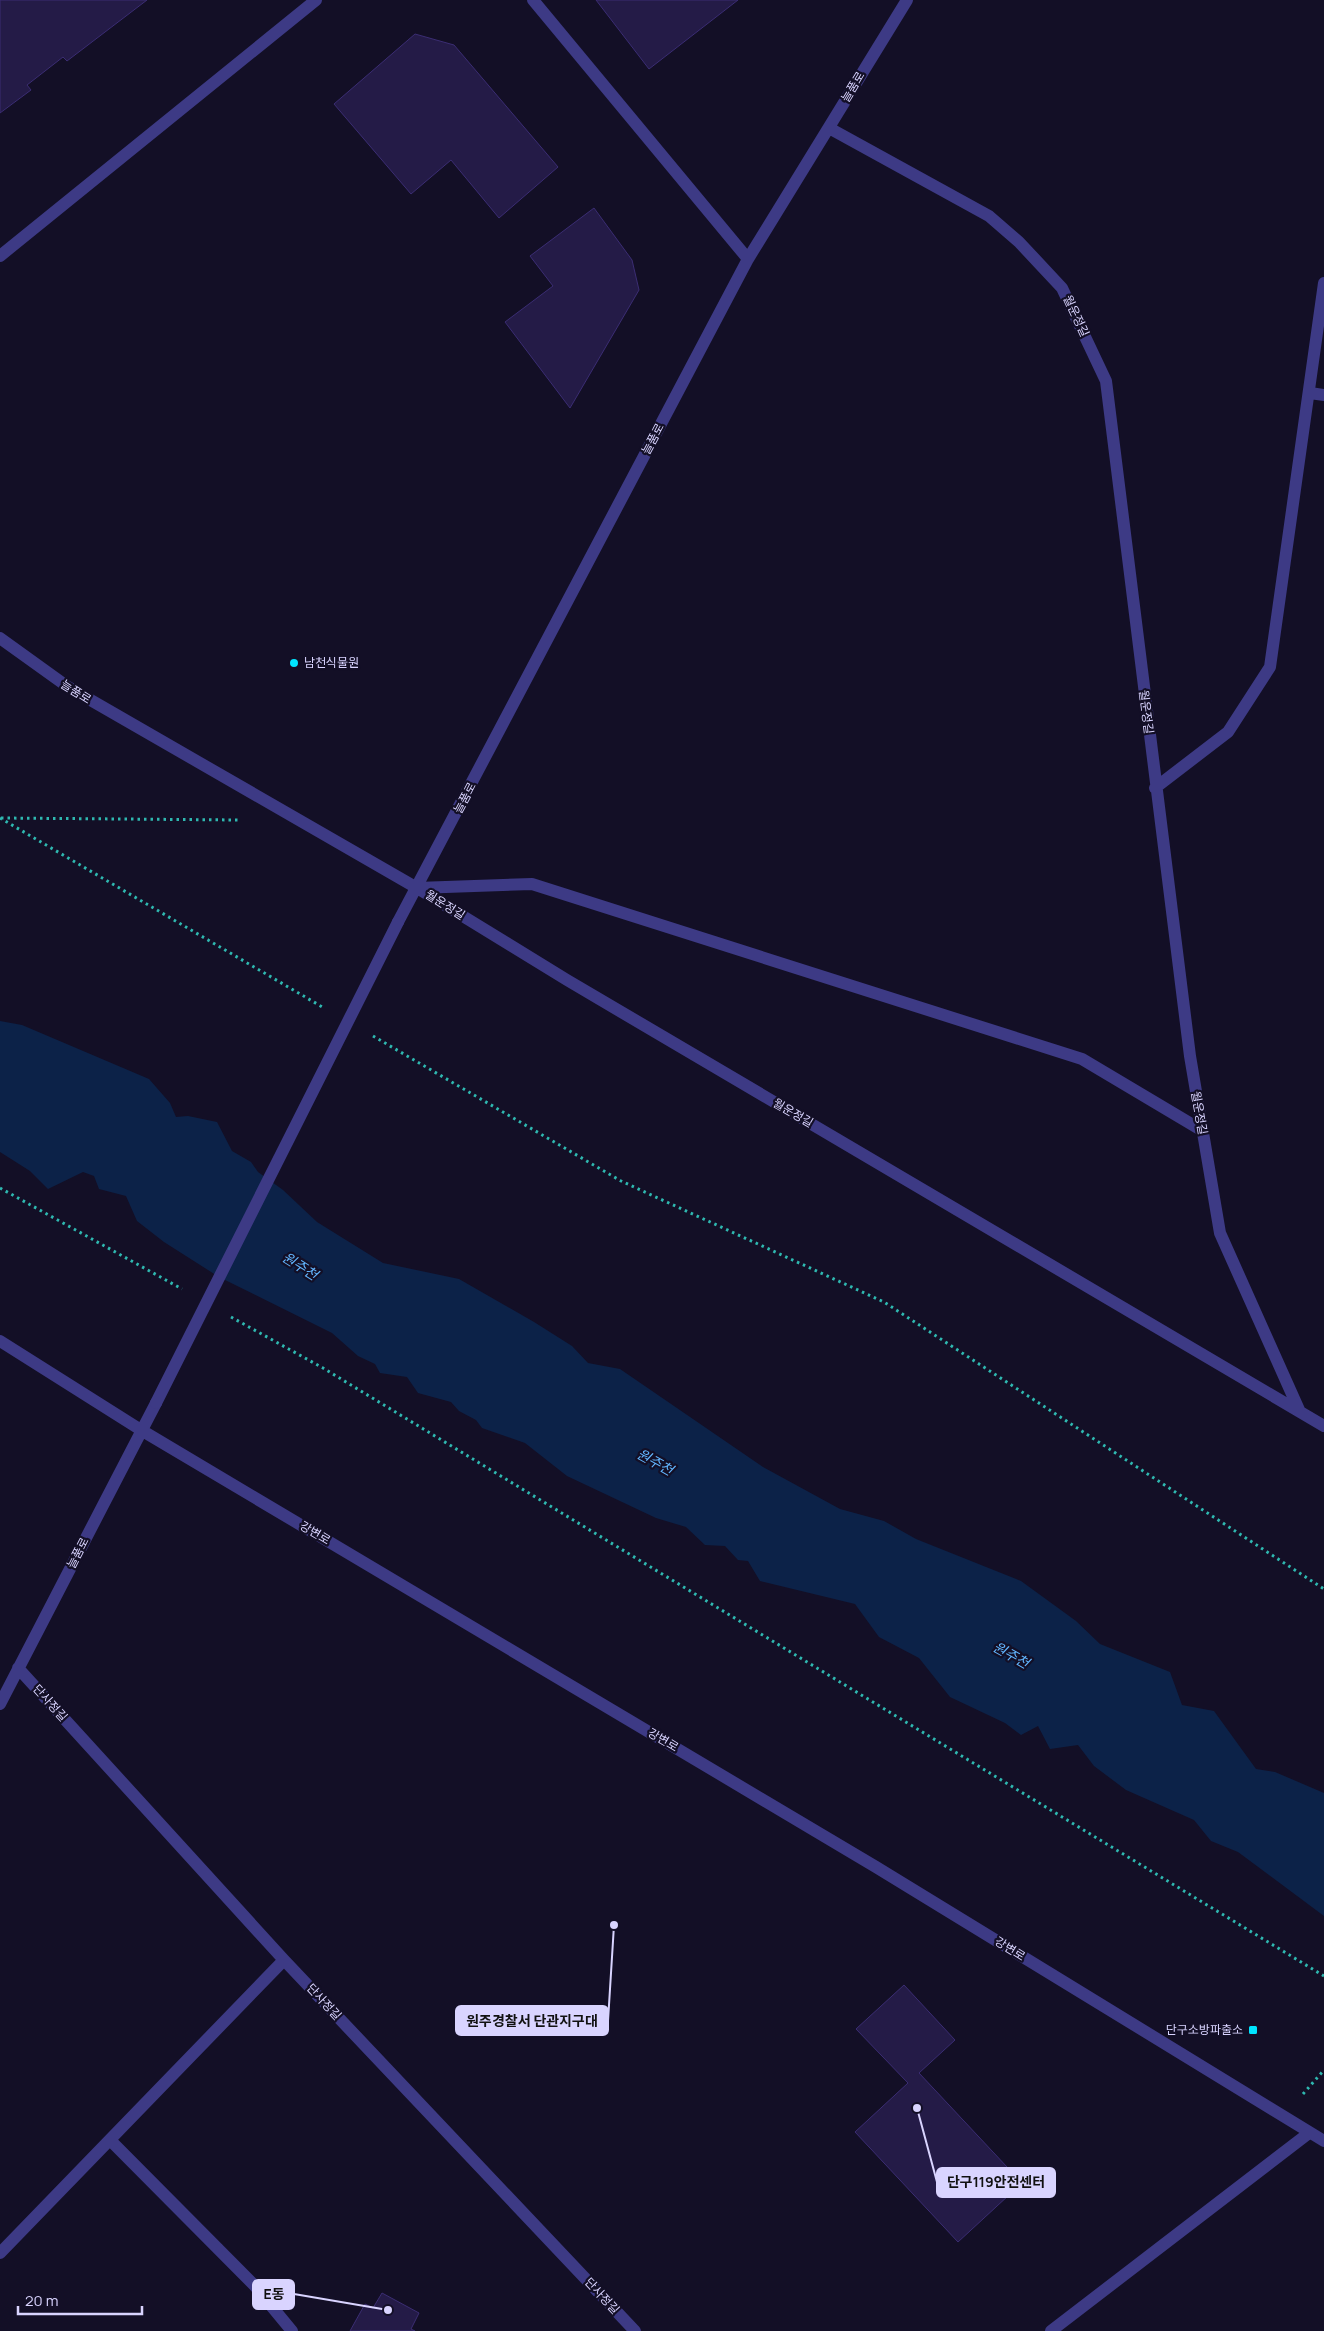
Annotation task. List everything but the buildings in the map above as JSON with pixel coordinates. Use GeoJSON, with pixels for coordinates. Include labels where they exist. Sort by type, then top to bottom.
{"type":"FeatureCollection","features":[{"type":"Feature","properties":{"kind":"street"},"geometry":{"type":"LineString","coordinates":[[0,256],[316,0]]}},
{"type":"Feature","properties":{"kind":"street"},"geometry":{"type":"LineString","coordinates":[[533,0],[748,259]]}},
{"type":"Feature","properties":{"kind":"street","name":"늘품로"},"geometry":{"type":"LineString","coordinates":[[0,1704],[156,1403],[398,922],[748,259],[907,0]]}},
{"type":"Feature","properties":{"kind":"street","name":"월운정길"},"geometry":{"type":"LineString","coordinates":[[829,128],[989,216],[1019,242],[1062,288],[1106,381],[1190,1056],[1220,1233],[1300,1412]]}},
{"type":"Feature","properties":{"kind":"street"},"geometry":{"type":"LineString","coordinates":[[1156,788],[1228,732],[1270,667],[1324,283]]}},
{"type":"Feature","properties":{"kind":"street"},"geometry":{"type":"LineString","coordinates":[[1310,393],[1324,396]]}},
{"type":"Feature","properties":{"kind":"street","name":"늘품로"},"geometry":{"type":"LineString","coordinates":[[0,638],[68,688],[417,888]]}},
{"type":"Feature","properties":{"kind":"street"},"geometry":{"type":"LineString","coordinates":[[417,888],[532,884],[1082,1058],[1202,1132]]}},
{"type":"Feature","properties":{"kind":"street","name":"월운정길"},"geometry":{"type":"LineString","coordinates":[[417,888],[567,980],[1324,1426]]}},
{"type":"Feature","properties":{"kind":"street","name":"강변로"},"geometry":{"type":"LineString","coordinates":[[0,1341],[141,1430],[876,1866],[1324,2141]]}},
{"type":"Feature","properties":{"kind":"street","name":"단사정길"},"geometry":{"type":"LineString","coordinates":[[18,1668],[284,1960],[635,2331]]}},
{"type":"Feature","properties":{"kind":"street"},"geometry":{"type":"LineString","coordinates":[[0,2253],[284,1960]]}},
{"type":"Feature","properties":{"kind":"street"},"geometry":{"type":"LineString","coordinates":[[1051,2331],[1309,2133]]}},
{"type":"Feature","properties":{"kind":"street"},"geometry":{"type":"LineString","coordinates":[[110,2140],[254,2285],[292,2331]]}},
{"type":"Feature","properties":{"kind":"path"},"geometry":{"type":"LineString","coordinates":[[0,818],[240,820]]}},
{"type":"Feature","properties":{"kind":"path"},"geometry":{"type":"LineString","coordinates":[[0,818],[328,1010]]}},
{"type":"Feature","properties":{"kind":"path"},"geometry":{"type":"LineString","coordinates":[[371,1035],[621,1181],[884,1302],[1324,1589]]}},
{"type":"Feature","properties":{"kind":"path"},"geometry":{"type":"LineString","coordinates":[[0,1188],[183,1290]]}},
{"type":"Feature","properties":{"kind":"path"},"geometry":{"type":"LineString","coordinates":[[227,1314],[340,1378],[1324,1976]]}},
{"type":"Feature","properties":{"kind":"water","name":"원주천"},"geometry":{"type":"Polygon","coordinates":[[[0,1021],[22,1025],[149,1079],[170,1103],[176,1117],[188,1116],[217,1122],[232,1151],[251,1162],[258,1172],[283,1190],[317,1222],[383,1263],[459,1279],[572,1346],[588,1363],[620,1369],[763,1467],[840,1509],[884,1521],[916,1539],[1021,1581],[1076,1621],[1100,1644],[1170,1672],[1182,1705],[1214,1711],[1256,1769],[1275,1772],[1324,1793],[1324,1916],[1238,1852],[1211,1841],[1194,1820],[1126,1790],[1094,1766],[1078,1745],[1050,1749],[1038,1726],[1021,1735],[1005,1723],[950,1697],[919,1658],[879,1637],[855,1604],[760,1581],[748,1561],[738,1560],[725,1546],[705,1545],[686,1527],[656,1518],[567,1476],[525,1443],[482,1428],[476,1420],[459,1411],[451,1402],[418,1393],[407,1377],[380,1373],[375,1364],[358,1356],[332,1333],[219,1277],[164,1242],[137,1221],[126,1196],[99,1189],[94,1176],[83,1172],[48,1189],[30,1171],[0,1152],[0,1021]]]}},
{"type":"Feature","properties":{"kind":"place","name":"남천식물원"},"geometry":{"type":"Point","coordinates":[294,663]}},
{"type":"Feature","properties":{"kind":"place","name":"원주경찰서 단관지구대"},"geometry":{"type":"Point","coordinates":[614,1925]}},
{"type":"Feature","properties":{"kind":"place","name":"단구소방파출소"},"geometry":{"type":"Point","coordinates":[1253,2030]}},
{"type":"Feature","properties":{"kind":"place","name":"단구119안전센터"},"geometry":{"type":"Point","coordinates":[917,2108]}},
{"type":"Feature","properties":{"kind":"place","name":"E동"},"geometry":{"type":"Point","coordinates":[388,2310]}}]}
